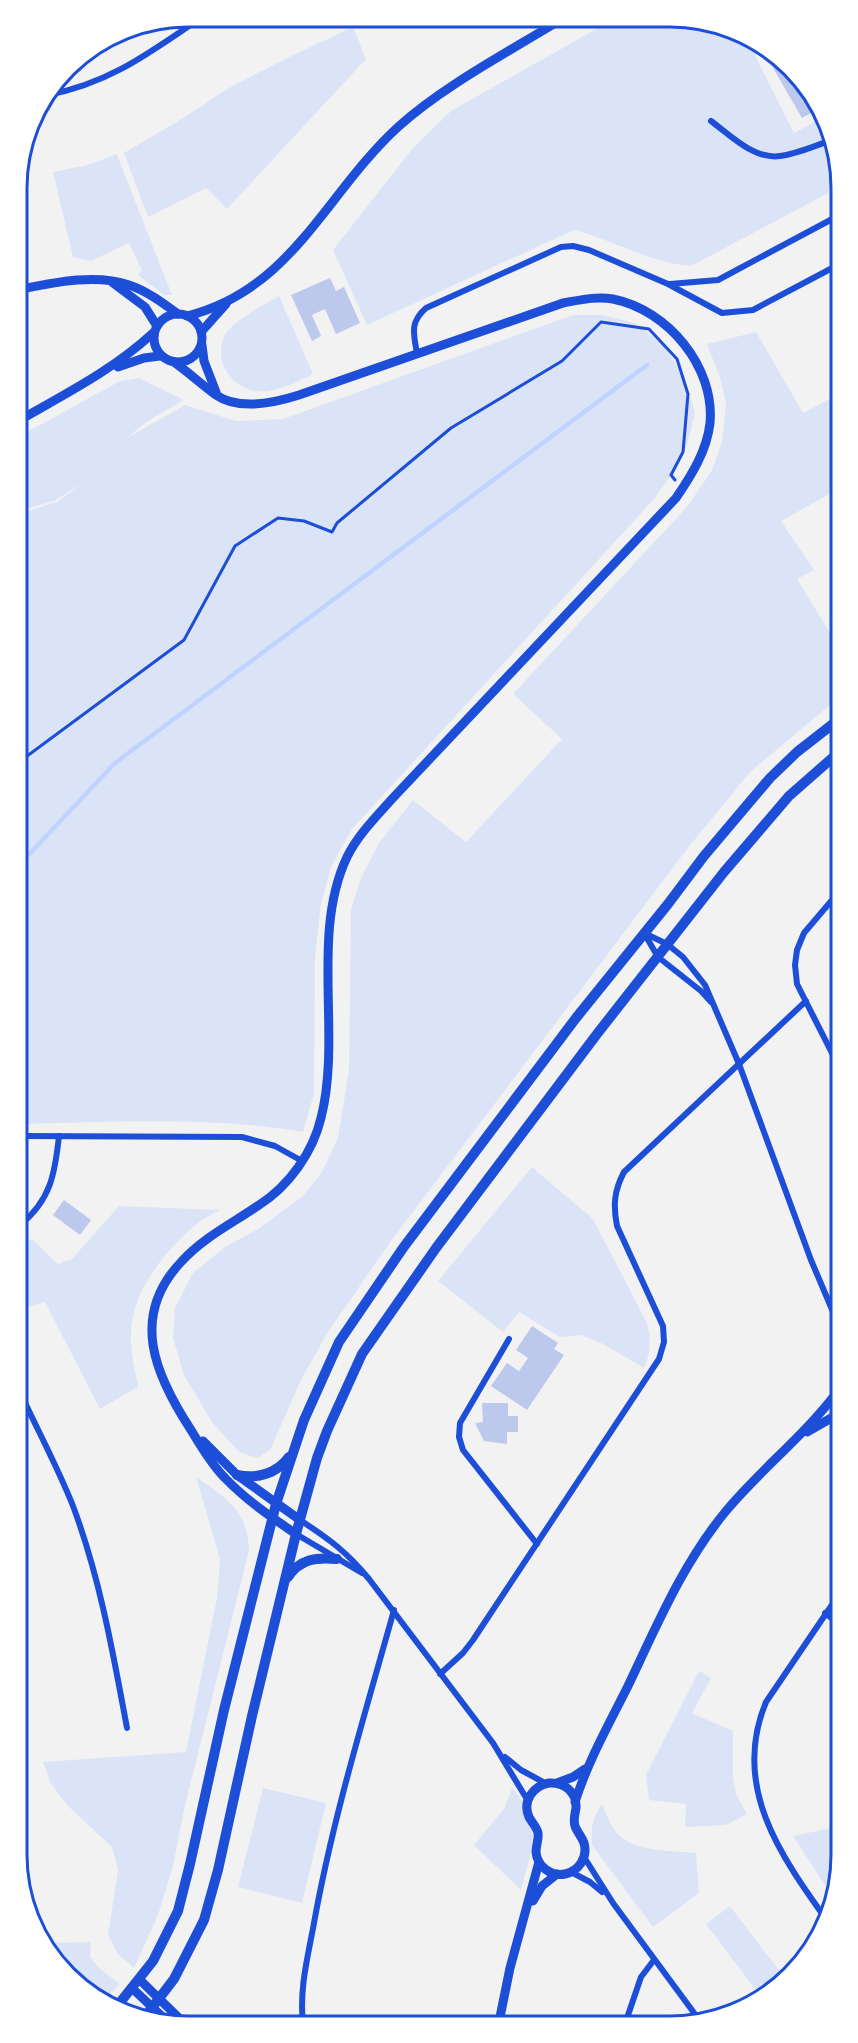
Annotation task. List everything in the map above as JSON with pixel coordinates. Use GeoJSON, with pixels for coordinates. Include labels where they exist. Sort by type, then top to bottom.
{"type":"FeatureCollection","features":[{"type":"Feature","properties":{"kind":"main road"},"geometry":{"type":"LineString","coordinates":[[122,2001],[153,1961],[178,1911],[224,1710],[272,1518],[292,1452],[318,1386],[339,1342],[403,1248],[561,1037],[704,856],[770,778],[797,752],[831,725]]}},
{"type":"Feature","properties":{"kind":"main road"},"geometry":{"type":"LineString","coordinates":[[150,2011],[174,1979],[204,1920],[218,1870],[284,1583],[317,1458],[362,1354],[424,1263],[667,944],[789,796],[831,759]]}},
{"type":"Feature","properties":{"kind":"main road"},"geometry":{"type":"LineString","coordinates":[[237,1474],[249,1477],[274,1470],[285,1463],[292,1452]]}},
{"type":"Feature","properties":{"kind":"main road"},"geometry":{"type":"LineString","coordinates":[[284,1583],[294,1568],[306,1560],[321,1557],[337,1559]]}},
{"type":"Feature","properties":{"kind":"street"},"geometry":{"type":"LineString","coordinates":[[58,92],[85,86],[121,71],[187,27]]}},
{"type":"Feature","properties":{"kind":"street"},"geometry":{"type":"LineString","coordinates":[[201,332],[228,303],[266,278],[287,257],[398,128],[455,86],[549,27]]}},
{"type":"Feature","properties":{"kind":"street"},"geometry":{"type":"LineString","coordinates":[[711,121],[748,148],[769,156],[779,156],[825,142]]}},
{"type":"Feature","properties":{"kind":"street"},"geometry":{"type":"LineString","coordinates":[[668,284],[718,280],[831,220]]}},
{"type":"Feature","properties":{"kind":"street"},"geometry":{"type":"LineString","coordinates":[[417,354],[413,327],[417,316],[426,308],[561,247],[573,246],[589,250],[668,284],[722,313],[753,310],[831,269]]}},
{"type":"Feature","properties":{"kind":"street"},"geometry":{"type":"LineString","coordinates":[[27,288],[67,280],[111,282],[129,285],[154,297],[198,325],[207,370],[218,396]]}},
{"type":"Feature","properties":{"kind":"street"},"geometry":{"type":"LineString","coordinates":[[111,282],[145,307],[155,329],[154,344],[160,356]]}},
{"type":"Feature","properties":{"kind":"street"},"geometry":{"type":"LineString","coordinates":[[27,416],[124,364],[160,356],[174,362],[218,396],[250,405],[283,400],[587,298],[614,299],[634,306],[664,325],[683,344],[699,368],[710,400],[710,424],[705,442],[698,461],[683,488],[659,517],[367,826],[347,859],[335,897],[330,938],[328,1072],[322,1117],[315,1138],[302,1161],[281,1188],[261,1204],[224,1226],[182,1260],[169,1276],[158,1297],[153,1318],[153,1346],[165,1388],[213,1465],[224,1478],[272,1518],[369,1579]]}},
{"type":"Feature","properties":{"kind":"street"},"geometry":{"type":"LineString","coordinates":[[102,374],[130,354],[166,317],[228,303]]}},
{"type":"Feature","properties":{"kind":"street"},"geometry":{"type":"LineString","coordinates":[[174,362],[190,360],[202,343]]}},
{"type":"Feature","properties":{"kind":"street"},"geometry":{"type":"LineString","coordinates":[[831,901],[804,933],[797,950],[795,965],[797,984],[831,1051]]}},
{"type":"Feature","properties":{"kind":"street"},"geometry":{"type":"LineString","coordinates":[[644,933],[667,944],[683,957],[696,971],[715,1007],[739,1064],[811,1260],[831,1307]]}},
{"type":"Feature","properties":{"kind":"street"},"geometry":{"type":"LineString","coordinates":[[644,933],[658,957],[701,991],[715,1007]]}},
{"type":"Feature","properties":{"kind":"street"},"geometry":{"type":"LineString","coordinates":[[440,1674],[463,1653],[473,1640],[659,1359],[664,1342],[663,1326],[617,1226],[613,1209],[618,1182],[624,1172],[806,1001]]}},
{"type":"Feature","properties":{"kind":"street"},"geometry":{"type":"LineString","coordinates":[[27,1136],[242,1137],[275,1146],[302,1161]]}},
{"type":"Feature","properties":{"kind":"street"},"geometry":{"type":"LineString","coordinates":[[27,1218],[48,1192],[55,1169],[59,1136]]}},
{"type":"Feature","properties":{"kind":"street"},"geometry":{"type":"LineString","coordinates":[[509,1339],[460,1424],[459,1437],[463,1450],[537,1545]]}},
{"type":"Feature","properties":{"kind":"street"},"geometry":{"type":"LineString","coordinates":[[187,1424],[237,1474],[276,1504],[335,1543],[352,1558],[394,1610],[507,1763],[528,1801],[528,1815],[538,1832],[536,1852],[539,1862],[546,1870],[556,1874],[571,1872],[578,1868],[584,1857],[585,1845],[574,1825],[575,1802],[591,1762],[679,1579],[698,1547],[733,1503],[831,1401]]}},
{"type":"Feature","properties":{"kind":"street"},"geometry":{"type":"LineString","coordinates":[[27,1407],[62,1480],[85,1542],[98,1585],[127,1728]]}},
{"type":"Feature","properties":{"kind":"street"},"geometry":{"type":"LineString","coordinates":[[786,1447],[831,1418]]}},
{"type":"Feature","properties":{"kind":"street"},"geometry":{"type":"LineString","coordinates":[[821,1912],[772,1834],[756,1789],[753,1761],[754,1738],[766,1702],[831,1605]]}},
{"type":"Feature","properties":{"kind":"street"},"geometry":{"type":"LineString","coordinates":[[302,2016],[304,1980],[319,1892],[348,1773],[394,1610]]}},
{"type":"Feature","properties":{"kind":"street"},"geometry":{"type":"LineString","coordinates":[[825,1613],[831,1618]]}},
{"type":"Feature","properties":{"kind":"street"},"geometry":{"type":"LineString","coordinates":[[492,1743],[521,1770],[545,1783],[557,1783],[579,1774],[591,1762]]}},
{"type":"Feature","properties":{"kind":"street"},"geometry":{"type":"LineString","coordinates":[[528,1801],[536,1788],[545,1783]]}},
{"type":"Feature","properties":{"kind":"street"},"geometry":{"type":"LineString","coordinates":[[557,1783],[568,1788],[575,1802]]}},
{"type":"Feature","properties":{"kind":"street"},"geometry":{"type":"LineString","coordinates":[[584,1857],[613,1902],[695,2014]]}},
{"type":"Feature","properties":{"kind":"street"},"geometry":{"type":"LineString","coordinates":[[500,2016],[510,1968],[539,1862]]}},
{"type":"Feature","properties":{"kind":"street"},"geometry":{"type":"LineString","coordinates":[[571,1872],[590,1882],[613,1902]]}},
{"type":"Feature","properties":{"kind":"street"},"geometry":{"type":"LineString","coordinates":[[524,1919],[537,1892],[556,1874]]}},
{"type":"Feature","properties":{"kind":"street"},"geometry":{"type":"LineString","coordinates":[[628,2016],[641,1977],[654,1960]]}},
{"type":"Feature","properties":{"kind":"street"},"geometry":{"type":"LineString","coordinates":[[136,1984],[161,1999],[177,2015]]}},
{"type":"Feature","properties":{"kind":"street"},"geometry":{"type":"LineString","coordinates":[[136,1984],[159,2014]]}},
{"type":"Feature","properties":{"kind":"path"},"geometry":{"type":"LineString","coordinates":[[27,756],[184,640],[235,546],[278,518],[304,521],[332,532],[337,523],[451,428],[562,361],[601,321],[649,329],[677,359],[688,394],[683,452],[671,474],[683,488]]}},
{"type":"Feature","properties":{"kind":"shaded area"},"geometry":{"type":"Polygon","coordinates":[[[353,27],[366,59],[227,209],[206,188],[148,217],[124,153],[227,89],[353,27]]]}},
{"type":"Feature","properties":{"kind":"shaded area"},"geometry":{"type":"Polygon","coordinates":[[[600,27],[681,27],[702,30],[722,36],[758,53],[755,55],[794,133],[816,121],[826,146],[831,192],[691,266],[661,261],[574,230],[367,325],[333,250],[413,148],[451,111],[600,27]]]}},
{"type":"Feature","properties":{"kind":"shaded area"},"geometry":{"type":"Polygon","coordinates":[[[117,154],[172,295],[164,295],[138,275],[142,270],[129,243],[91,261],[73,257],[53,172],[88,165],[117,154]]]}},
{"type":"Feature","properties":{"kind":"shaded area"},"geometry":{"type":"Polygon","coordinates":[[[279,296],[313,374],[279,389],[257,391],[246,388],[236,382],[227,372],[221,355],[222,341],[233,325],[279,296]]]}},
{"type":"Feature","properties":{"kind":"shaded area"},"geometry":{"type":"Polygon","coordinates":[[[573,315],[602,315],[635,323],[664,345],[684,378],[695,413],[687,445],[674,471],[654,499],[352,829],[331,867],[321,904],[315,957],[314,1093],[303,1132],[198,1122],[27,1124],[27,511],[57,502],[83,483],[54,501],[27,508],[27,432],[120,381],[139,378],[184,400],[146,422],[127,438],[185,405],[236,421],[283,419],[573,315]]]}},
{"type":"Feature","properties":{"kind":"shaded area"},"geometry":{"type":"Polygon","coordinates":[[[756,332],[803,413],[831,398],[831,493],[781,521],[814,570],[797,579],[831,634],[831,704],[750,772],[687,849],[391,1241],[328,1332],[302,1378],[270,1450],[257,1458],[239,1452],[212,1422],[184,1375],[173,1338],[175,1308],[193,1273],[225,1247],[258,1229],[302,1197],[322,1172],[338,1138],[349,1070],[351,909],[362,876],[379,843],[413,800],[466,842],[562,739],[513,694],[686,508],[711,472],[722,442],[726,403],[720,378],[707,344],[756,332]]]}},
{"type":"Feature","properties":{"kind":"shaded area"},"geometry":{"type":"Polygon","coordinates":[[[532,1167],[593,1219],[647,1323],[650,1346],[644,1368],[603,1344],[581,1335],[560,1337],[519,1312],[503,1332],[438,1281],[532,1167]]]}},
{"type":"Feature","properties":{"kind":"shaded area"},"geometry":{"type":"Polygon","coordinates":[[[119,1206],[220,1210],[199,1222],[182,1237],[152,1274],[137,1302],[131,1332],[138,1387],[100,1409],[45,1302],[27,1307],[27,1242],[32,1239],[58,1264],[72,1259],[119,1206]]]}},
{"type":"Feature","properties":{"kind":"shaded area"},"geometry":{"type":"Polygon","coordinates":[[[196,1477],[234,1507],[245,1526],[249,1551],[185,1805],[173,1866],[158,1915],[134,1968],[118,1954],[108,1935],[118,1870],[112,1847],[68,1806],[51,1784],[43,1762],[186,1752],[217,1598],[220,1559],[196,1477]]]}},
{"type":"Feature","properties":{"kind":"shaded area"},"geometry":{"type":"Polygon","coordinates":[[[699,1671],[711,1678],[692,1713],[733,1731],[733,1776],[736,1794],[747,1814],[726,1825],[685,1827],[686,1804],[649,1800],[646,1775],[699,1671]]]}},
{"type":"Feature","properties":{"kind":"shaded area"},"geometry":{"type":"Polygon","coordinates":[[[263,1788],[326,1803],[302,1903],[238,1887],[263,1788]]]}},
{"type":"Feature","properties":{"kind":"shaded area"},"geometry":{"type":"Polygon","coordinates":[[[512,1788],[522,1801],[532,1825],[533,1837],[529,1862],[521,1890],[474,1845],[504,1809],[512,1788]]]}},
{"type":"Feature","properties":{"kind":"shaded area"},"geometry":{"type":"Polygon","coordinates":[[[602,1804],[613,1827],[625,1840],[655,1850],[696,1853],[699,1893],[653,1927],[592,1845],[593,1823],[602,1804]]]}},
{"type":"Feature","properties":{"kind":"shaded area"},"geometry":{"type":"Polygon","coordinates":[[[831,1828],[831,1866],[827,1889],[793,1836],[831,1828]]]}},
{"type":"Feature","properties":{"kind":"shaded area"},"geometry":{"type":"Polygon","coordinates":[[[730,1906],[780,1972],[756,1991],[706,1924],[730,1906]]]}},
{"type":"Feature","properties":{"kind":"shaded area"},"geometry":{"type":"Polygon","coordinates":[[[91,1942],[90,1957],[99,1968],[120,1984],[109,1995],[98,1989],[67,1961],[53,1943],[91,1942]]]}},
{"type":"Feature","properties":{"kind":"building"},"geometry":{"type":"Polygon","coordinates":[[[769,62],[804,98],[812,113],[802,118],[769,62]]]}},
{"type":"Feature","properties":{"kind":"building"},"geometry":{"type":"Polygon","coordinates":[[[330,278],[336,291],[344,287],[360,323],[336,334],[325,309],[312,315],[321,336],[312,341],[291,295],[330,278]]]}},
{"type":"Feature","properties":{"kind":"building"},"geometry":{"type":"Polygon","coordinates":[[[64,1200],[91,1220],[80,1235],[53,1215],[64,1200]]]}},
{"type":"Feature","properties":{"kind":"building"},"geometry":{"type":"Polygon","coordinates":[[[532,1326],[558,1343],[554,1349],[564,1355],[527,1410],[491,1386],[507,1363],[519,1371],[528,1358],[516,1350],[532,1326]]]}},
{"type":"Feature","properties":{"kind":"building"},"geometry":{"type":"Polygon","coordinates":[[[482,1403],[508,1403],[508,1416],[518,1416],[518,1432],[507,1432],[507,1444],[484,1441],[475,1423],[483,1422],[482,1403]]]}},
{"type":"Feature","properties":{"kind":"waterway"},"geometry":{"type":"LineString","coordinates":[[27,856],[115,763],[647,365]]}}]}
